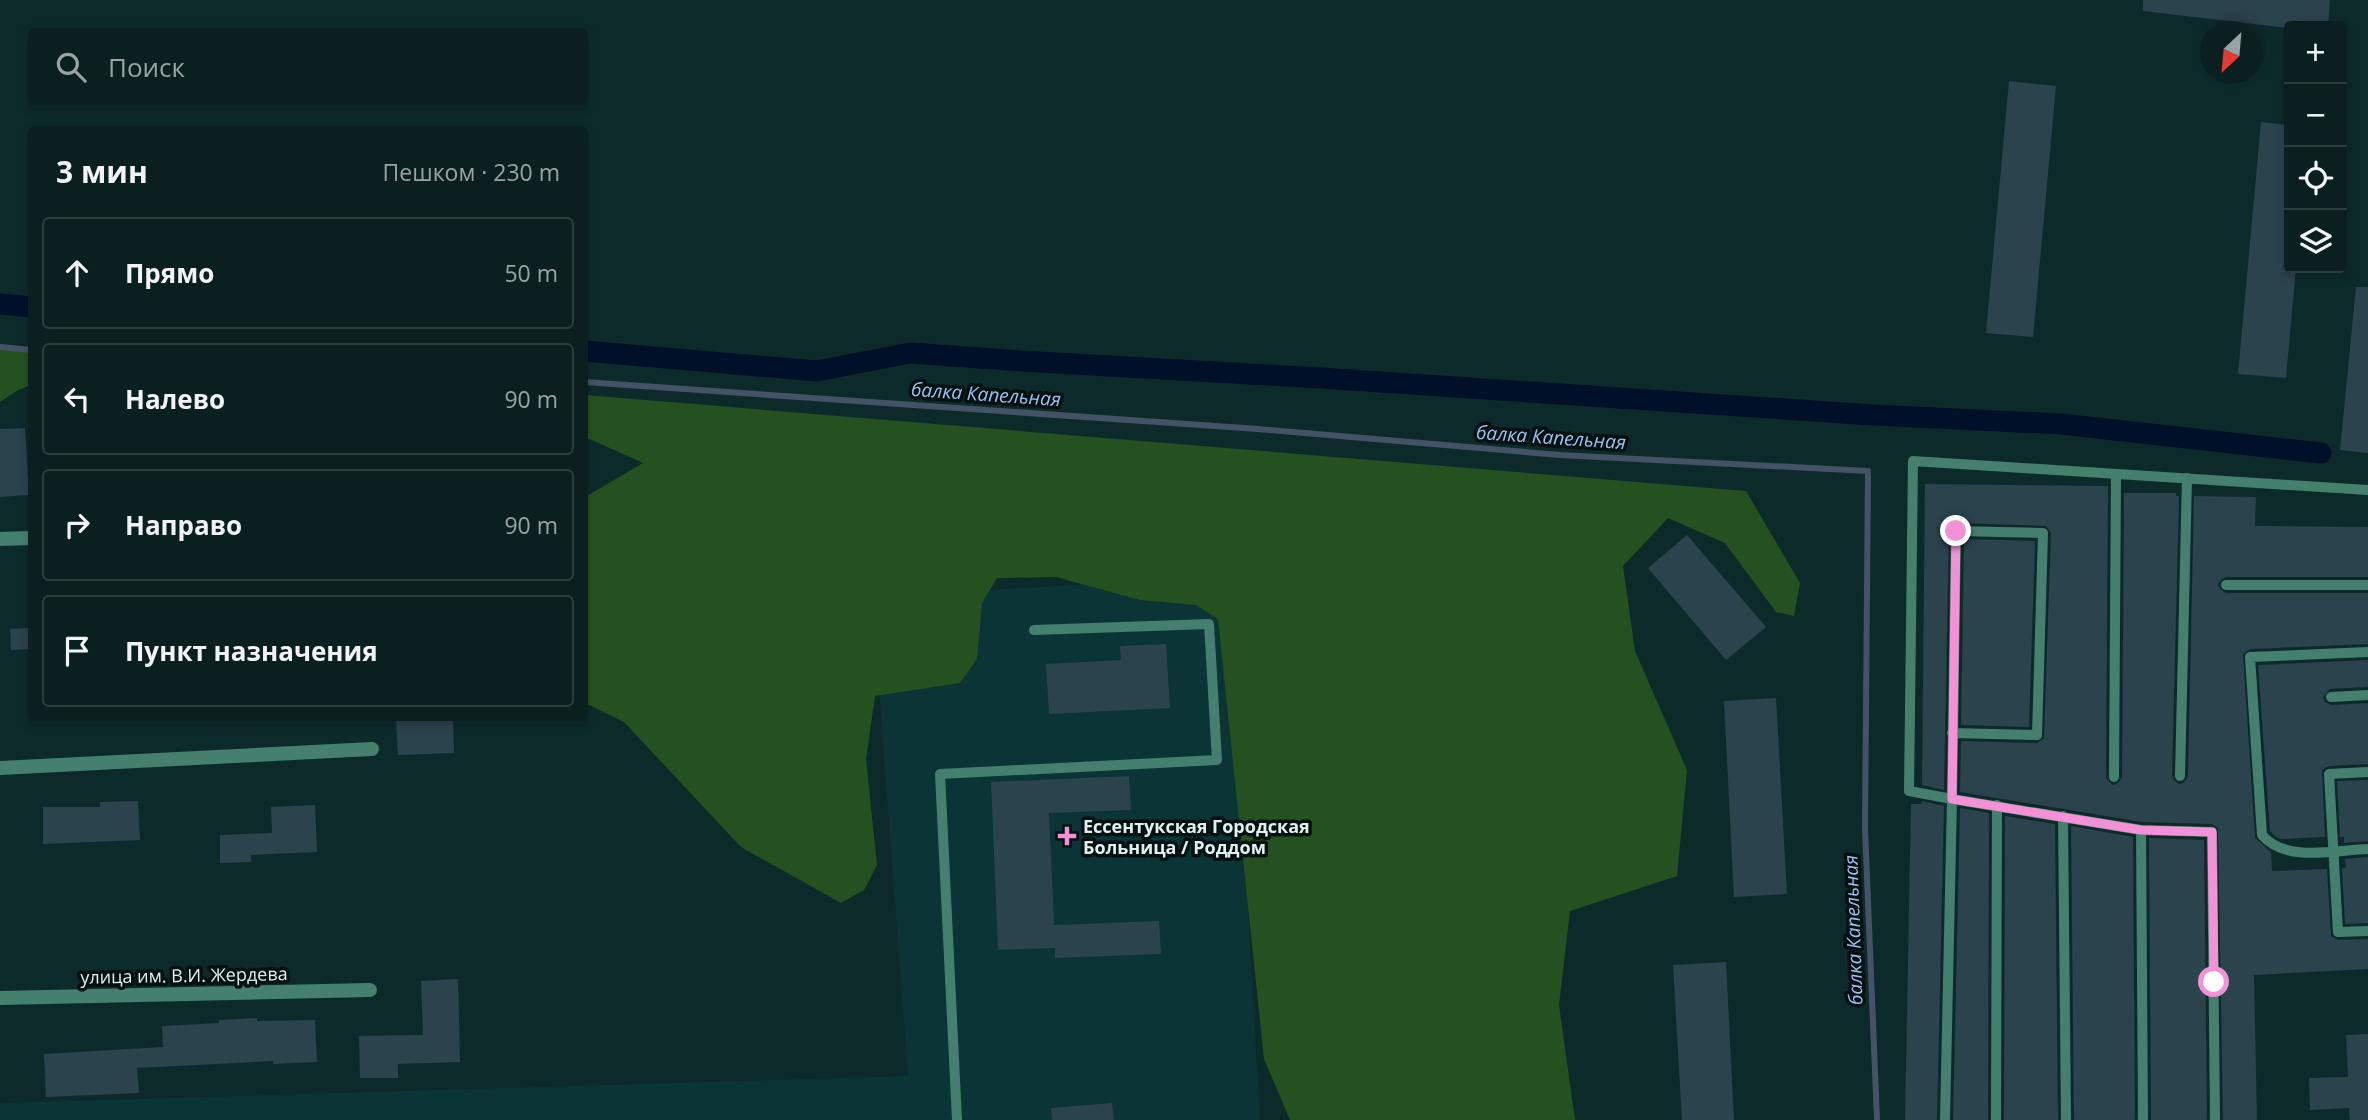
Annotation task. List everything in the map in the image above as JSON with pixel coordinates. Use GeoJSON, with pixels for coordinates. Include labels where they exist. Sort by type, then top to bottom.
{"type":"FeatureCollection","features":[{"type":"Feature","properties":{"kind":"street"},"geometry":{"type":"LineString","coordinates":[[0,539],[28,538]]}},
{"type":"Feature","properties":{"kind":"street"},"geometry":{"type":"LineString","coordinates":[[0,768],[372,749]]}},
{"type":"Feature","properties":{"kind":"street","name":"улица им. В.И. Жердева"},"geometry":{"type":"LineString","coordinates":[[0,998],[370,990]]}},
{"type":"Feature","properties":{"kind":"lane"},"geometry":{"type":"LineString","coordinates":[[2215,1120],[2212,832],[2141,830],[1909,791],[1913,461],[2368,490]]}},
{"type":"Feature","properties":{"kind":"lane"},"geometry":{"type":"LineString","coordinates":[[2114,777],[2116,474]]}},
{"type":"Feature","properties":{"kind":"lane"},"geometry":{"type":"LineString","coordinates":[[2180,776],[2187,478]]}},
{"type":"Feature","properties":{"kind":"lane"},"geometry":{"type":"LineString","coordinates":[[1945,1120],[1952,799],[1952,733],[1956,531],[2043,533],[2037,735],[1952,733]]}},
{"type":"Feature","properties":{"kind":"lane"},"geometry":{"type":"LineString","coordinates":[[2226,585],[2368,585]]}},
{"type":"Feature","properties":{"kind":"lane"},"geometry":{"type":"LineString","coordinates":[[957,1120],[940,774],[1217,760],[1209,624],[1034,630]]}},
{"type":"Feature","properties":{"kind":"lane"},"geometry":{"type":"LineString","coordinates":[[2368,652],[2250,657],[2262,835],[2269,844],[2291,852],[2368,849]]}},
{"type":"Feature","properties":{"kind":"lane"},"geometry":{"type":"LineString","coordinates":[[2331,697],[2368,695]]}},
{"type":"Feature","properties":{"kind":"lane"},"geometry":{"type":"LineString","coordinates":[[2368,772],[2329,774],[2338,932],[2368,931]]}},
{"type":"Feature","properties":{"kind":"lane"},"geometry":{"type":"LineString","coordinates":[[1996,1120],[1997,804]]}},
{"type":"Feature","properties":{"kind":"lane"},"geometry":{"type":"LineString","coordinates":[[2063,816],[2066,1120]]}},
{"type":"Feature","properties":{"kind":"lane"},"geometry":{"type":"LineString","coordinates":[[2141,830],[2143,1120]]}},
{"type":"Feature","properties":{"kind":"shaded area","name":"Ессентукская Городская Больница / Роддом"},"geometry":{"type":"Polygon","coordinates":[[[1229,577],[1260,1120],[0,1120],[0,1103],[908,1076],[872,596],[1229,577]]]}},
{"type":"Feature","properties":{"kind":"green space"},"geometry":{"type":"Polygon","coordinates":[[[0,349],[28,351],[28,386],[0,402],[0,349]]]}},
{"type":"Feature","properties":{"kind":"green space"},"geometry":{"type":"Polygon","coordinates":[[[588,395],[1746,491],[1800,583],[1794,616],[1776,612],[1725,543],[1668,518],[1623,566],[1635,651],[1687,770],[1677,876],[1570,911],[1559,1005],[1575,1120],[1290,1120],[1264,1059],[1218,619],[1196,605],[1140,600],[1056,577],[997,578],[982,603],[977,659],[960,683],[875,696],[866,759],[877,865],[864,890],[841,903],[741,847],[624,722],[588,704],[588,495],[643,463],[588,438],[588,395]]]}},
{"type":"Feature","properties":{"kind":"building"},"geometry":{"type":"Polygon","coordinates":[[[2143,0],[2330,0],[2328,21],[2284,21],[2284,27],[2263,25],[2263,21],[2229,21],[2143,11],[2143,0]]]}},
{"type":"Feature","properties":{"kind":"building"},"geometry":{"type":"Polygon","coordinates":[[[2009,81],[2056,86],[2033,337],[1986,333],[2009,81]]]}},
{"type":"Feature","properties":{"kind":"building"},"geometry":{"type":"Polygon","coordinates":[[[2261,122],[2284,124],[2284,273],[2296,273],[2286,378],[2238,374],[2261,122]]]}},
{"type":"Feature","properties":{"kind":"building"},"geometry":{"type":"Polygon","coordinates":[[[2356,287],[2368,287],[2368,453],[2340,450],[2356,287]]]}},
{"type":"Feature","properties":{"kind":"building"},"geometry":{"type":"Polygon","coordinates":[[[25,428],[28,495],[0,497],[0,429],[25,428]]]}},
{"type":"Feature","properties":{"kind":"building"},"geometry":{"type":"Polygon","coordinates":[[[1925,484],[2108,486],[2106,777],[2113,785],[2122,777],[2124,493],[2176,493],[2176,496],[2179,496],[2172,776],[2179,784],[2184,783],[2188,776],[2194,496],[2256,497],[2255,526],[2368,527],[2368,577],[2226,577],[2218,584],[2226,593],[2368,593],[2368,644],[2250,649],[2243,654],[2255,838],[2271,852],[2272,871],[2327,869],[2331,936],[2338,940],[2368,939],[2368,969],[2254,975],[2257,1120],[2223,1120],[2218,828],[2212,824],[2142,822],[1960,792],[1961,741],[2037,743],[2044,738],[2051,533],[2046,526],[1956,523],[1949,528],[1944,790],[1922,785],[1925,484]]]}},
{"type":"Feature","properties":{"kind":"building"},"geometry":{"type":"Polygon","coordinates":[[[1687,535],[1766,627],[1726,660],[1648,568],[1687,535]]]}},
{"type":"Feature","properties":{"kind":"building"},"geometry":{"type":"Polygon","coordinates":[[[1964,539],[2035,541],[2029,727],[1961,725],[1964,539]]]}},
{"type":"Feature","properties":{"kind":"building"},"geometry":{"type":"Polygon","coordinates":[[[28,628],[28,649],[11,650],[10,629],[28,628]]]}},
{"type":"Feature","properties":{"kind":"building"},"geometry":{"type":"Polygon","coordinates":[[[1166,644],[1170,708],[1049,714],[1046,664],[1121,660],[1120,646],[1166,644]]]}},
{"type":"Feature","properties":{"kind":"building"},"geometry":{"type":"Polygon","coordinates":[[[2368,660],[2368,687],[2330,689],[2323,697],[2325,702],[2331,705],[2368,703],[2368,764],[2329,766],[2322,770],[2325,837],[2276,837],[2270,831],[2258,665],[2368,660]]]}},
{"type":"Feature","properties":{"kind":"building"},"geometry":{"type":"Polygon","coordinates":[[[1776,698],[1787,894],[1734,897],[1724,701],[1776,698]]]}},
{"type":"Feature","properties":{"kind":"building"},"geometry":{"type":"Polygon","coordinates":[[[396,721],[453,721],[454,753],[398,755],[396,721]]]}},
{"type":"Feature","properties":{"kind":"building"},"geometry":{"type":"Polygon","coordinates":[[[1129,776],[1131,810],[1049,813],[1054,925],[1159,921],[1161,954],[1055,958],[1055,948],[998,950],[991,782],[1129,776]]]}},
{"type":"Feature","properties":{"kind":"building"},"geometry":{"type":"Polygon","coordinates":[[[2368,780],[2368,841],[2344,843],[2344,837],[2340,837],[2337,781],[2368,780]]]}},
{"type":"Feature","properties":{"kind":"building"},"geometry":{"type":"Polygon","coordinates":[[[138,801],[140,840],[43,844],[43,807],[100,807],[100,802],[138,801]]]}},
{"type":"Feature","properties":{"kind":"building"},"geometry":{"type":"Polygon","coordinates":[[[1922,801],[1944,806],[1937,1120],[1905,1120],[1911,804],[1922,804],[1922,801]]]}},
{"type":"Feature","properties":{"kind":"building"},"geometry":{"type":"Polygon","coordinates":[[[315,805],[317,852],[251,855],[251,862],[220,863],[220,835],[272,833],[271,807],[315,805]]]}},
{"type":"Feature","properties":{"kind":"building"},"geometry":{"type":"Polygon","coordinates":[[[1960,808],[1989,813],[1988,1120],[1953,1120],[1960,808]]]}},
{"type":"Feature","properties":{"kind":"building"},"geometry":{"type":"Polygon","coordinates":[[[2005,816],[2055,824],[2058,1120],[2004,1120],[2005,816]]]}},
{"type":"Feature","properties":{"kind":"building"},"geometry":{"type":"Polygon","coordinates":[[[2071,826],[2133,837],[2135,1120],[2074,1120],[2071,826]]]}},
{"type":"Feature","properties":{"kind":"building"},"geometry":{"type":"Polygon","coordinates":[[[2149,838],[2204,840],[2207,1120],[2151,1120],[2149,838]]]}},
{"type":"Feature","properties":{"kind":"building"},"geometry":{"type":"Polygon","coordinates":[[[2368,857],[2368,923],[2345,924],[2342,868],[2346,868],[2345,859],[2368,857]]]}},
{"type":"Feature","properties":{"kind":"building"},"geometry":{"type":"Polygon","coordinates":[[[1726,962],[1734,1120],[1682,1120],[1673,965],[1726,962]]]}},
{"type":"Feature","properties":{"kind":"building"},"geometry":{"type":"Polygon","coordinates":[[[458,979],[460,1062],[398,1064],[398,1078],[360,1078],[359,1036],[423,1035],[421,981],[458,979]]]}},
{"type":"Feature","properties":{"kind":"building"},"geometry":{"type":"Polygon","coordinates":[[[257,1018],[257,1021],[315,1020],[317,1062],[273,1064],[273,1061],[137,1068],[139,1093],[46,1097],[44,1054],[163,1047],[162,1026],[257,1018]]]}},
{"type":"Feature","properties":{"kind":"building"},"geometry":{"type":"Polygon","coordinates":[[[2368,1034],[2368,1120],[2350,1120],[2349,1108],[2310,1110],[2309,1078],[2348,1077],[2346,1035],[2368,1034]]]}},
{"type":"Feature","properties":{"kind":"building"},"geometry":{"type":"Polygon","coordinates":[[[1112,1103],[1114,1120],[1052,1120],[1051,1108],[1112,1103]]]}},
{"type":"Feature","properties":{"kind":"waterway"},"geometry":{"type":"LineString","coordinates":[[0,304],[28,307]]}},
{"type":"Feature","properties":{"kind":"waterway","name":"балка Капельная"},"geometry":{"type":"LineString","coordinates":[[0,347],[28,350]]}},
{"type":"Feature","properties":{"kind":"waterway"},"geometry":{"type":"LineString","coordinates":[[588,351],[817,371],[910,353],[1873,415],[2061,424],[2321,453]]}},
{"type":"Feature","properties":{"kind":"waterway","name":"балка Капельная"},"geometry":{"type":"LineString","coordinates":[[588,382],[1258,429],[1560,455],[1868,471],[1865,828],[1877,1120]]}},
{"type":"Feature","properties":{"kind":"place","name":"Ессентукская Городская Больница / Роддом"},"geometry":{"type":"Point","coordinates":[1067,836]}},
{"type":"Feature","properties":{"kind":"route"},"geometry":{"type":"LineString","coordinates":[[1956,531],[1952,799],[1997,804],[2141,830],[2212,832],[2214,982]]}}]}
